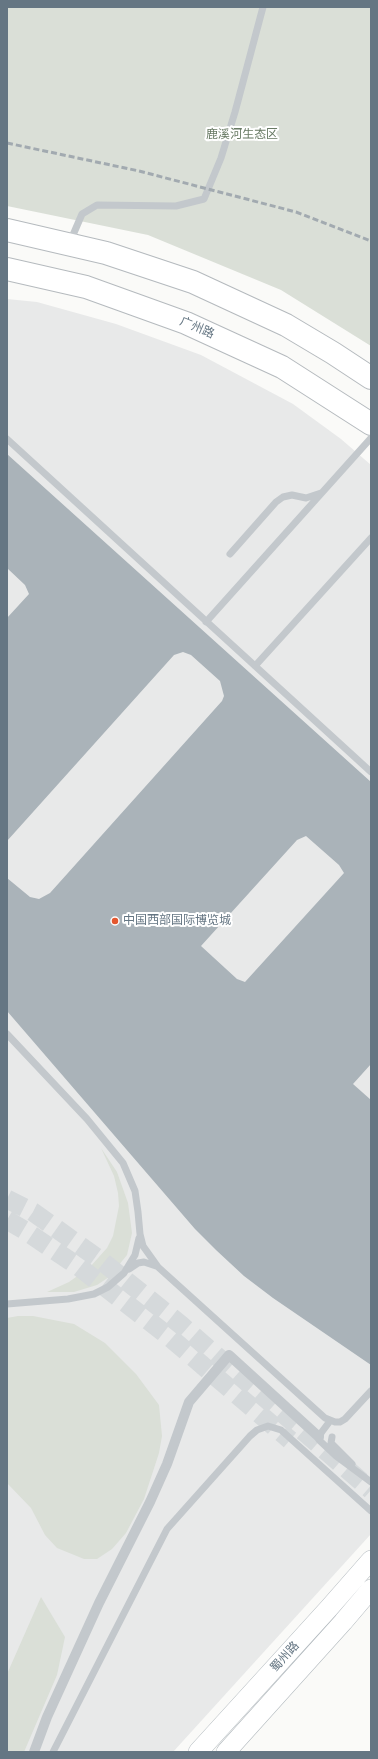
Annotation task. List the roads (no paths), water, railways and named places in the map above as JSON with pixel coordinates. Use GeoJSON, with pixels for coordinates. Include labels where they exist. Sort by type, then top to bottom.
{"type":"FeatureCollection","features":[{"type":"Feature","properties":{"kind":"main road"},"geometry":{"type":"LineString","coordinates":[[7,230],[106,253],[193,282],[286,325],[345,360],[371,378]]}},
{"type":"Feature","properties":{"kind":"main road","name":"广州路"},"geometry":{"type":"LineString","coordinates":[[7,269],[86,287],[186,323],[282,367],[371,424]]}},
{"type":"Feature","properties":{"kind":"main road","name":"蜀州路"},"geometry":{"type":"LineString","coordinates":[[198,1752],[371,1560]]}},
{"type":"Feature","properties":{"kind":"main road","name":"蜀州路"},"geometry":{"type":"LineString","coordinates":[[226,1752],[371,1589]]}},
{"type":"Feature","properties":{"kind":"main road"},"geometry":{"type":"LineString","coordinates":[[343,1622],[371,1610]]}},
{"type":"Feature","properties":{"kind":"street"},"geometry":{"type":"LineString","coordinates":[[34,1752],[47,1717],[99,1603],[162,1476],[189,1402],[228,1355],[319,1437]]}},
{"type":"Feature","properties":{"kind":"lane"},"geometry":{"type":"LineString","coordinates":[[69,244],[82,214],[97,205],[176,206],[204,199],[220,158],[235,112],[263,7]]}},
{"type":"Feature","properties":{"kind":"lane"},"geometry":{"type":"LineString","coordinates":[[206,622],[371,438]]}},
{"type":"Feature","properties":{"kind":"lane"},"geometry":{"type":"LineString","coordinates":[[7,439],[371,772]]}},
{"type":"Feature","properties":{"kind":"lane"},"geometry":{"type":"LineString","coordinates":[[230,554],[276,502],[283,497],[292,496],[306,498],[321,493]]}},
{"type":"Feature","properties":{"kind":"lane"},"geometry":{"type":"LineString","coordinates":[[255,666],[371,538]]}},
{"type":"Feature","properties":{"kind":"lane"},"geometry":{"type":"LineString","coordinates":[[7,1034],[87,1119],[123,1164],[135,1191],[140,1234],[143,1246],[147,1254],[158,1267],[330,1421],[340,1422],[345,1419],[371,1391]]}},
{"type":"Feature","properties":{"kind":"lane"},"geometry":{"type":"LineString","coordinates":[[124,1273],[135,1255],[140,1234]]}},
{"type":"Feature","properties":{"kind":"lane"},"geometry":{"type":"LineString","coordinates":[[7,1304],[68,1299],[94,1294],[108,1287],[138,1263],[144,1262],[158,1267]]}},
{"type":"Feature","properties":{"kind":"lane"},"geometry":{"type":"LineString","coordinates":[[330,1421],[320,1432],[319,1437],[322,1443],[336,1456],[362,1474]]}},
{"type":"Feature","properties":{"kind":"lane"},"geometry":{"type":"LineString","coordinates":[[53,1752],[168,1529],[257,1430],[268,1426],[281,1430],[371,1511]]}},
{"type":"Feature","properties":{"kind":"lane"},"geometry":{"type":"LineString","coordinates":[[332,1437],[331,1443],[371,1482]]}},
{"type":"Feature","properties":{"kind":"tunnel"},"geometry":{"type":"LineString","coordinates":[[7,1199],[33,1212],[103,1262],[181,1325],[371,1490]]}},
{"type":"Feature","properties":{"kind":"tunnel"},"geometry":{"type":"LineString","coordinates":[[7,1220],[79,1267],[167,1335],[290,1440]]}},
{"type":"Feature","properties":{"kind":"railway"},"geometry":{"type":"LineString","coordinates":[[7,143],[139,171],[296,212],[371,241]]}},
{"type":"Feature","properties":{"kind":"place","name":"中国西部国际博览城"},"geometry":{"type":"Point","coordinates":[115,921]}},
{"type":"Feature","properties":{"kind":"park label","name":"鹿溪河生态区"},"geometry":{"type":"Point","coordinates":[242,135]}}]}
